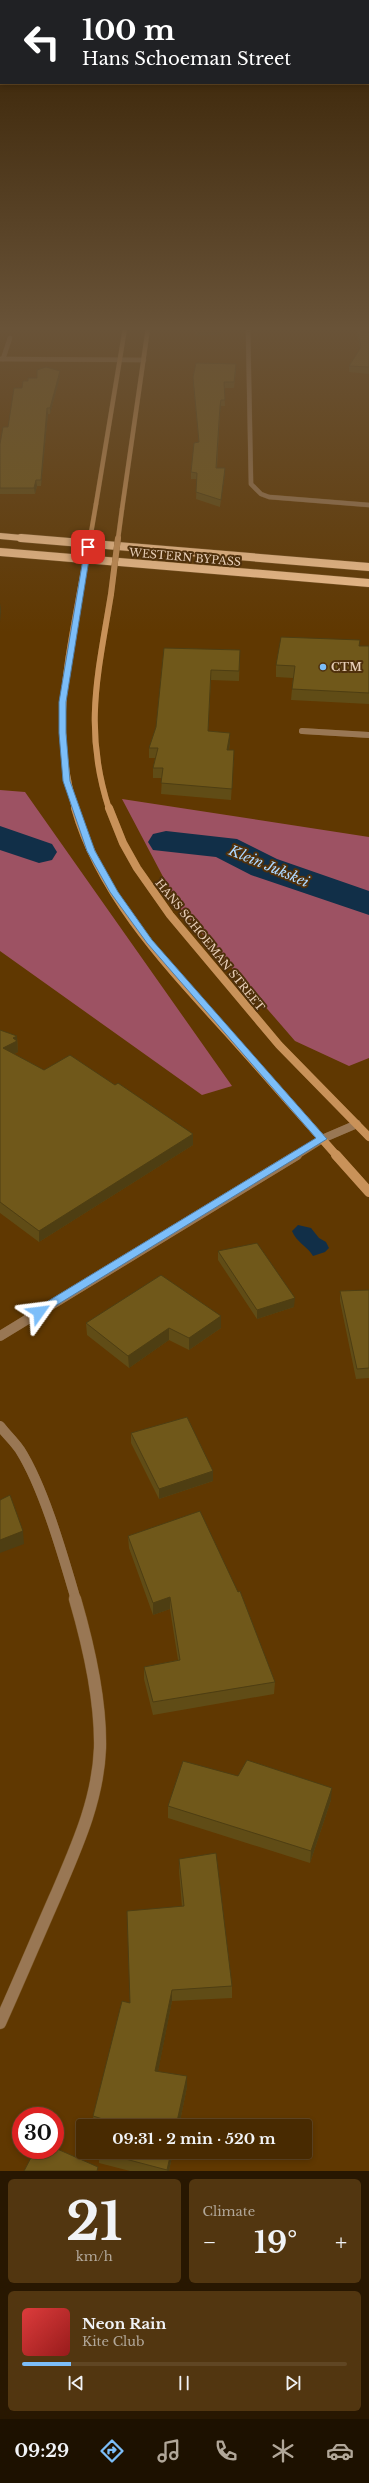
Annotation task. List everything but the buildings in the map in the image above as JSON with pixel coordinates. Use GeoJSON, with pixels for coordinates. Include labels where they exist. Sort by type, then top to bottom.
{"type":"FeatureCollection","features":[{"type":"Feature","properties":{"kind":"highway","name":"WESTERN BYPASS"},"geometry":{"type":"LineString","coordinates":[[0,536],[369,567]]}},
{"type":"Feature","properties":{"kind":"highway","name":"WESTERN BYPASS"},"geometry":{"type":"LineString","coordinates":[[0,552],[369,584]]}},
{"type":"Feature","properties":{"kind":"main road"},"geometry":{"type":"LineString","coordinates":[[108,429],[80,591],[63,702],[64,757],[67,781],[74,807],[91,851],[128,913],[159,953],[369,1192]]}},
{"type":"Feature","properties":{"kind":"main road","name":"HANS SCHOEMAN STREET"},"geometry":{"type":"LineString","coordinates":[[134,429],[98,678],[94,734],[96,757],[106,802],[120,839],[141,877],[169,914],[267,1031],[369,1138]]}},
{"type":"Feature","properties":{"kind":"street"},"geometry":{"type":"LineString","coordinates":[[250,429],[251,484],[261,494],[283,499],[369,505]]}},
{"type":"Feature","properties":{"kind":"street"},"geometry":{"type":"LineString","coordinates":[[302,731],[369,735]]}},
{"type":"Feature","properties":{"kind":"street"},"geometry":{"type":"LineString","coordinates":[[0,1336],[322,1139],[357,1124]]}},
{"type":"Feature","properties":{"kind":"street"},"geometry":{"type":"LineString","coordinates":[[0,1426],[19,1449],[28,1465],[70,1583],[91,1666],[101,1735],[96,1783],[86,1827],[0,2022]]}},
{"type":"Feature","properties":{"kind":"shaded area"},"geometry":{"type":"Polygon","coordinates":[[[0,790],[25,792],[232,1086],[202,1095],[0,951],[0,790]]]}},
{"type":"Feature","properties":{"kind":"shaded area"},"geometry":{"type":"Polygon","coordinates":[[[122,799],[369,837],[369,1058],[349,1066],[295,1041],[179,907],[122,799]]]}},
{"type":"Feature","properties":{"kind":"water"},"geometry":{"type":"Polygon","coordinates":[[[298,1225],[311,1228],[319,1238],[326,1242],[329,1248],[325,1252],[313,1256],[292,1231],[298,1225]]]}},
{"type":"Feature","properties":{"kind":"waterway","name":"Klein Jukskei"},"geometry":{"type":"LineString","coordinates":[[0,837],[39,852]]}},
{"type":"Feature","properties":{"kind":"waterway","name":"Klein Jukskei"},"geometry":{"type":"LineString","coordinates":[[166,842],[224,847],[264,867],[369,904]]}},
{"type":"Feature","properties":{"kind":"place","name":"CTM"},"geometry":{"type":"Point","coordinates":[323,667]}},
{"type":"Feature","properties":{"kind":"route"},"geometry":{"type":"LineString","coordinates":[[39,1312],[322,1139],[177,975],[128,913],[114,892],[91,851],[74,807],[67,781],[62,733],[63,702],[88,547]]}}]}
